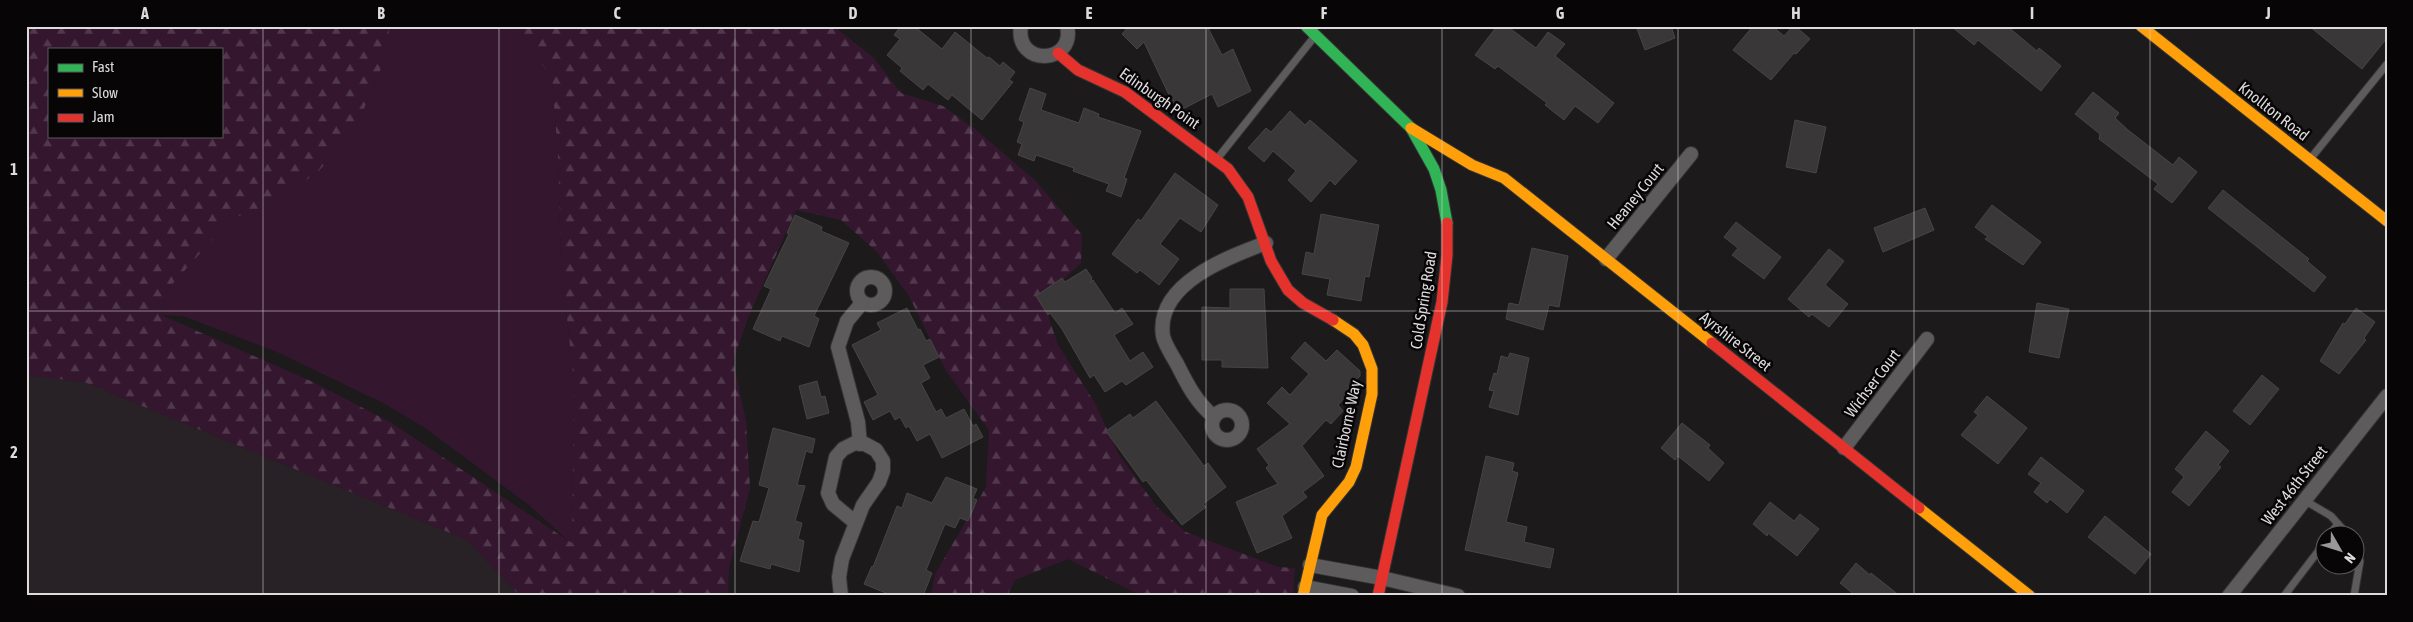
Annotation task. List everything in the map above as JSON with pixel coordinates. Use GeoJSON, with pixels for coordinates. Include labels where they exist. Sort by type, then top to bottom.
{"type":"FeatureCollection","features":[{"type":"Feature","properties":{"kind":"street"},"geometry":{"type":"LineString","coordinates":[[1022,26],[1022,40],[1030,52],[1043,57],[1058,53],[1068,38],[1068,26]]}},
{"type":"Feature","properties":{"kind":"street","name":"Cold Spring Road"},"geometry":{"type":"LineString","coordinates":[[1306,26],[1411,128],[1431,161],[1443,194],[1448,218],[1448,252],[1442,302],[1378,596]]}},
{"type":"Feature","properties":{"kind":"street","name":"Knollton Road"},"geometry":{"type":"LineString","coordinates":[[2141,26],[2387,221]]}},
{"type":"Feature","properties":{"kind":"street","name":"Edinburgh Point"},"geometry":{"type":"LineString","coordinates":[[1058,53],[1072,68],[1124,91],[1217,159]]}},
{"type":"Feature","properties":{"kind":"street","name":"Ayrshire Street"},"geometry":{"type":"LineString","coordinates":[[1411,128],[1472,165],[1504,178],[2030,596]]}},
{"type":"Feature","properties":{"kind":"street","name":"Heaney Court"},"geometry":{"type":"LineString","coordinates":[[1606,259],[1691,154]]}},
{"type":"Feature","properties":{"kind":"street","name":"Clairborne Way"},"geometry":{"type":"LineString","coordinates":[[1217,159],[1239,180],[1247,192],[1280,277],[1289,290],[1300,302],[1354,334],[1367,353],[1373,375],[1373,391],[1357,464],[1348,483],[1328,504],[1322,515],[1304,592]]}},
{"type":"Feature","properties":{"kind":"street"},"geometry":{"type":"LineString","coordinates":[[1214,417],[1192,394],[1166,344],[1162,329],[1163,319],[1170,303],[1196,275],[1224,259],[1266,243]]}},
{"type":"Feature","properties":{"kind":"street"},"geometry":{"type":"LineString","coordinates":[[860,444],[858,422],[838,347],[847,321],[862,303]]}},
{"type":"Feature","properties":{"kind":"street","name":"Wichser Court"},"geometry":{"type":"LineString","coordinates":[[1844,448],[1927,339]]}},
{"type":"Feature","properties":{"kind":"street","name":"West 46th Street"},"geometry":{"type":"LineString","coordinates":[[2229,596],[2387,396]]}},
{"type":"Feature","properties":{"kind":"street"},"geometry":{"type":"LineString","coordinates":[[841,596],[839,577],[842,559],[865,500],[879,482],[884,471],[883,461],[878,452],[868,445],[860,444],[848,446],[836,457],[828,493],[833,504],[856,523]]}},
{"type":"Feature","properties":{"kind":"street"},"geometry":{"type":"LineString","coordinates":[[1310,564],[1382,578],[1458,596]]}},
{"type":"Feature","properties":{"kind":"street"},"geometry":{"type":"LineString","coordinates":[[1304,592],[1352,596]]}},
{"type":"Feature","properties":{"kind":"lane"},"geometry":{"type":"LineString","coordinates":[[1217,159],[1316,36]]}},
{"type":"Feature","properties":{"kind":"lane"},"geometry":{"type":"LineString","coordinates":[[2309,160],[2387,64]]}},
{"type":"Feature","properties":{"kind":"lane"},"geometry":{"type":"LineString","coordinates":[[2304,500],[2331,516],[2338,524]]}},
{"type":"Feature","properties":{"kind":"lane"},"geometry":{"type":"LineString","coordinates":[[2284,596],[2316,554]]}},
{"type":"Feature","properties":{"kind":"lane"},"geometry":{"type":"LineString","coordinates":[[2354,596],[2358,574]]}},
{"type":"Feature","properties":{"kind":"shaded area"},"geometry":{"type":"Polygon","coordinates":[[[26,375],[84,382],[467,540],[520,596],[26,596],[26,375]]]}},
{"type":"Feature","properties":{"kind":"green space"},"geometry":{"type":"Polygon","coordinates":[[[26,26],[390,26],[383,64],[355,130],[318,172],[270,205],[231,219],[168,289],[161,315],[313,382],[390,422],[572,543],[574,383],[561,263],[558,156],[552,79],[517,26],[833,26],[873,57],[901,93],[943,106],[976,130],[1035,180],[1082,235],[1081,263],[1049,293],[1046,309],[1058,345],[1095,403],[1119,455],[1157,507],[1186,532],[1278,567],[1295,568],[1293,596],[1142,596],[1068,559],[1015,580],[1007,596],[931,596],[935,574],[986,487],[989,430],[945,369],[909,296],[877,252],[841,220],[796,210],[748,318],[733,361],[746,421],[750,488],[729,569],[728,596],[520,596],[467,540],[84,382],[26,375],[26,26]]]}},
{"type":"Feature","properties":{"kind":"green space"},"geometry":{"type":"Polygon","coordinates":[[[390,26],[517,26],[552,79],[558,156],[561,263],[574,383],[572,544],[529,505],[425,428],[385,404],[277,352],[183,316],[161,315],[168,289],[231,219],[270,205],[318,172],[355,130],[383,64],[390,26]]]}},
{"type":"Feature","properties":{"kind":"building"},"geometry":{"type":"Polygon","coordinates":[[[901,26],[914,26],[942,49],[955,32],[987,58],[989,57],[1000,66],[1003,62],[1015,72],[1009,80],[1013,82],[982,120],[952,95],[948,100],[928,84],[923,90],[900,71],[902,68],[887,55],[900,39],[894,35],[901,26]]]}},
{"type":"Feature","properties":{"kind":"building"},"geometry":{"type":"Polygon","coordinates":[[[1129,26],[1207,26],[1222,55],[1233,49],[1251,91],[1218,107],[1212,94],[1177,112],[1144,42],[1137,49],[1122,34],[1129,26]]]}},
{"type":"Feature","properties":{"kind":"building"},"geometry":{"type":"Polygon","coordinates":[[[1497,26],[1507,26],[1536,48],[1548,32],[1565,44],[1555,56],[1614,103],[1598,123],[1575,106],[1564,120],[1545,105],[1547,103],[1498,66],[1495,69],[1475,55],[1497,26]]]}},
{"type":"Feature","properties":{"kind":"building"},"geometry":{"type":"Polygon","coordinates":[[[1636,26],[1671,26],[1675,38],[1645,50],[1636,26]]]}},
{"type":"Feature","properties":{"kind":"building"},"geometry":{"type":"Polygon","coordinates":[[[1753,26],[1772,26],[1784,36],[1795,26],[1810,39],[1796,54],[1794,53],[1771,80],[1733,50],[1753,26]]]}},
{"type":"Feature","properties":{"kind":"building"},"geometry":{"type":"Polygon","coordinates":[[[1951,26],[2007,26],[2037,51],[2039,48],[2061,66],[2041,91],[1978,40],[1974,45],[1951,26]]]}},
{"type":"Feature","properties":{"kind":"building"},"geometry":{"type":"Polygon","coordinates":[[[2309,26],[2387,26],[2387,38],[2362,69],[2309,26]]]}},
{"type":"Feature","properties":{"kind":"building"},"geometry":{"type":"Polygon","coordinates":[[[1030,88],[1046,94],[1041,110],[1079,123],[1084,108],[1099,114],[1098,117],[1141,131],[1124,178],[1127,179],[1121,197],[1106,191],[1109,184],[1073,171],[1074,168],[1036,155],[1034,161],[1018,155],[1022,144],[1017,142],[1024,122],[1019,120],[1030,88]]]}},
{"type":"Feature","properties":{"kind":"building"},"geometry":{"type":"Polygon","coordinates":[[[2093,92],[2119,113],[2115,118],[2128,130],[2173,165],[2179,157],[2197,172],[2172,203],[2154,189],[2158,184],[2099,139],[2100,134],[2075,114],[2093,92]]]}},
{"type":"Feature","properties":{"kind":"building"},"geometry":{"type":"Polygon","coordinates":[[[1290,111],[1305,125],[1310,120],[1357,161],[1335,185],[1330,180],[1311,202],[1288,180],[1296,171],[1273,151],[1264,162],[1248,148],[1266,128],[1271,132],[1290,111]]]}},
{"type":"Feature","properties":{"kind":"building"},"geometry":{"type":"Polygon","coordinates":[[[1795,120],[1826,127],[1816,173],[1786,167],[1795,120]]]}},
{"type":"Feature","properties":{"kind":"building"},"geometry":{"type":"Polygon","coordinates":[[[1175,173],[1218,205],[1201,232],[1180,218],[1160,244],[1179,259],[1159,285],[1140,270],[1137,273],[1112,254],[1138,219],[1141,221],[1175,173]]]}},
{"type":"Feature","properties":{"kind":"building"},"geometry":{"type":"Polygon","coordinates":[[[2223,190],[2309,259],[2307,261],[2326,277],[2314,292],[2208,208],[2223,190]]]}},
{"type":"Feature","properties":{"kind":"building"},"geometry":{"type":"Polygon","coordinates":[[[1992,205],[2041,242],[2023,265],[1985,239],[1988,237],[1975,227],[1992,205]]]}},
{"type":"Feature","properties":{"kind":"building"},"geometry":{"type":"Polygon","coordinates":[[[1925,208],[1934,230],[1883,252],[1874,228],[1925,208]]]}},
{"type":"Feature","properties":{"kind":"building"},"geometry":{"type":"Polygon","coordinates":[[[1321,214],[1379,225],[1369,277],[1365,276],[1361,301],[1327,295],[1330,279],[1302,274],[1306,252],[1314,254],[1321,214]]]}},
{"type":"Feature","properties":{"kind":"building"},"geometry":{"type":"Polygon","coordinates":[[[795,215],[822,227],[821,231],[849,243],[814,316],[819,319],[809,347],[782,336],[780,341],[753,329],[771,289],[764,286],[789,234],[787,233],[795,215]]]}},
{"type":"Feature","properties":{"kind":"building"},"geometry":{"type":"Polygon","coordinates":[[[1736,222],[1781,257],[1764,279],[1732,255],[1738,248],[1724,237],[1736,222]]]}},
{"type":"Feature","properties":{"kind":"building"},"geometry":{"type":"Polygon","coordinates":[[[1532,248],[1568,256],[1559,307],[1549,305],[1543,330],[1506,319],[1509,303],[1519,305],[1532,248]]]}},
{"type":"Feature","properties":{"kind":"building"},"geometry":{"type":"Polygon","coordinates":[[[1829,249],[1844,261],[1825,285],[1848,304],[1829,327],[1812,314],[1809,317],[1788,299],[1829,249]]]}},
{"type":"Feature","properties":{"kind":"building"},"geometry":{"type":"Polygon","coordinates":[[[1086,269],[1092,278],[1090,283],[1093,280],[1115,313],[1122,308],[1133,324],[1114,335],[1130,361],[1143,352],[1153,367],[1126,385],[1122,381],[1105,392],[1094,375],[1090,378],[1062,329],[1050,313],[1048,315],[1036,296],[1062,278],[1065,282],[1086,269]]]}},
{"type":"Feature","properties":{"kind":"building"},"geometry":{"type":"Polygon","coordinates":[[[1230,289],[1264,289],[1268,368],[1222,367],[1222,360],[1202,360],[1202,307],[1230,308],[1230,289]]]}},
{"type":"Feature","properties":{"kind":"building"},"geometry":{"type":"Polygon","coordinates":[[[2037,303],[2069,309],[2059,358],[2029,352],[2037,303]]]}},
{"type":"Feature","properties":{"kind":"building"},"geometry":{"type":"Polygon","coordinates":[[[907,308],[918,330],[920,329],[926,341],[930,339],[939,357],[923,365],[930,378],[921,383],[936,412],[941,409],[946,418],[964,409],[973,426],[976,424],[983,437],[942,458],[930,434],[917,441],[909,426],[906,428],[900,417],[895,420],[890,411],[873,420],[864,402],[878,395],[852,345],[881,330],[877,323],[907,308]]]}},
{"type":"Feature","properties":{"kind":"building"},"geometry":{"type":"Polygon","coordinates":[[[2356,308],[2375,322],[2364,338],[2366,340],[2339,374],[2320,361],[2343,323],[2345,324],[2356,308]]]}},
{"type":"Feature","properties":{"kind":"building"},"geometry":{"type":"Polygon","coordinates":[[[1305,342],[1326,361],[1337,350],[1360,371],[1360,376],[1345,392],[1348,394],[1338,405],[1343,411],[1331,424],[1326,420],[1302,446],[1324,476],[1303,492],[1307,497],[1282,516],[1292,538],[1257,553],[1236,502],[1278,484],[1266,468],[1269,465],[1257,449],[1290,424],[1267,403],[1282,387],[1290,395],[1309,374],[1291,358],[1305,342]]]}},
{"type":"Feature","properties":{"kind":"building"},"geometry":{"type":"Polygon","coordinates":[[[1510,353],[1529,358],[1518,415],[1489,407],[1494,391],[1489,390],[1494,373],[1497,374],[1501,356],[1508,358],[1510,353]]]}},
{"type":"Feature","properties":{"kind":"building"},"geometry":{"type":"Polygon","coordinates":[[[2262,375],[2279,389],[2250,425],[2233,411],[2262,375]]]}},
{"type":"Feature","properties":{"kind":"building"},"geometry":{"type":"Polygon","coordinates":[[[817,381],[821,397],[825,396],[829,413],[807,419],[799,386],[817,381]]]}},
{"type":"Feature","properties":{"kind":"building"},"geometry":{"type":"Polygon","coordinates":[[[1987,396],[2027,428],[1998,464],[1961,435],[1978,415],[1974,412],[1987,396]]]}},
{"type":"Feature","properties":{"kind":"building"},"geometry":{"type":"Polygon","coordinates":[[[1156,401],[1204,466],[1208,463],[1226,487],[1203,504],[1206,507],[1182,525],[1146,480],[1143,482],[1106,431],[1130,414],[1133,418],[1156,401]]]}},
{"type":"Feature","properties":{"kind":"building"},"geometry":{"type":"Polygon","coordinates":[[[1682,423],[1710,445],[1708,448],[1724,463],[1709,481],[1678,456],[1675,460],[1661,448],[1682,423]]]}},
{"type":"Feature","properties":{"kind":"building"},"geometry":{"type":"Polygon","coordinates":[[[773,428],[815,439],[812,453],[806,451],[797,485],[805,486],[795,521],[802,523],[798,539],[804,541],[799,572],[771,564],[770,569],[740,561],[753,521],[759,522],[769,488],[759,485],[773,428]]]}},
{"type":"Feature","properties":{"kind":"building"},"geometry":{"type":"Polygon","coordinates":[[[2206,431],[2229,451],[2218,465],[2221,467],[2189,506],[2172,492],[2184,477],[2175,469],[2206,431]]]}},
{"type":"Feature","properties":{"kind":"building"},"geometry":{"type":"Polygon","coordinates":[[[1486,456],[1514,463],[1512,471],[1518,473],[1506,522],[1527,527],[1524,542],[1554,549],[1550,568],[1465,550],[1486,456]]]}},
{"type":"Feature","properties":{"kind":"building"},"geometry":{"type":"Polygon","coordinates":[[[2041,457],[2084,491],[2067,513],[2050,499],[2047,503],[2034,492],[2041,483],[2028,474],[2041,457]]]}},
{"type":"Feature","properties":{"kind":"building"},"geometry":{"type":"Polygon","coordinates":[[[946,477],[977,489],[973,498],[977,500],[968,521],[960,518],[955,528],[945,524],[926,570],[932,573],[923,596],[893,596],[864,584],[873,567],[897,506],[902,508],[907,493],[932,503],[946,477]]]}},
{"type":"Feature","properties":{"kind":"building"},"geometry":{"type":"Polygon","coordinates":[[[1770,502],[1794,521],[1800,514],[1819,529],[1797,556],[1768,533],[1767,536],[1753,524],[1770,502]]]}},
{"type":"Feature","properties":{"kind":"building"},"geometry":{"type":"Polygon","coordinates":[[[2105,516],[2151,554],[2135,574],[2088,537],[2105,516]]]}},
{"type":"Feature","properties":{"kind":"building"},"geometry":{"type":"Polygon","coordinates":[[[1856,563],[1900,596],[1856,596],[1840,583],[1856,563]]]}},
{"type":"Feature","properties":{"kind":"traffic: fast"},"geometry":{"type":"LineString","coordinates":[[1306,26],[1411,128],[1434,169],[1441,190],[1447,223]]}},
{"type":"Feature","properties":{"kind":"traffic: slow"},"geometry":{"type":"LineString","coordinates":[[2141,26],[2387,221]]}},
{"type":"Feature","properties":{"kind":"traffic: slow"},"geometry":{"type":"LineString","coordinates":[[1411,128],[1472,165],[1504,178],[1712,343]]}},
{"type":"Feature","properties":{"kind":"traffic: slow"},"geometry":{"type":"LineString","coordinates":[[1303,596],[1322,515],[1349,482],[1356,467],[1372,394],[1372,369],[1363,345],[1354,334],[1333,320]]}},
{"type":"Feature","properties":{"kind":"traffic: slow"},"geometry":{"type":"LineString","coordinates":[[1919,508],[2030,596]]}},
{"type":"Feature","properties":{"kind":"traffic: jam"},"geometry":{"type":"LineString","coordinates":[[1058,53],[1078,70],[1125,92],[1228,169],[1248,197],[1271,261],[1288,290],[1303,303],[1333,320]]}},
{"type":"Feature","properties":{"kind":"traffic: jam"},"geometry":{"type":"LineString","coordinates":[[1378,596],[1442,302],[1447,255],[1447,223]]}},
{"type":"Feature","properties":{"kind":"traffic: jam"},"geometry":{"type":"LineString","coordinates":[[1712,343],[1919,508]]}}]}
